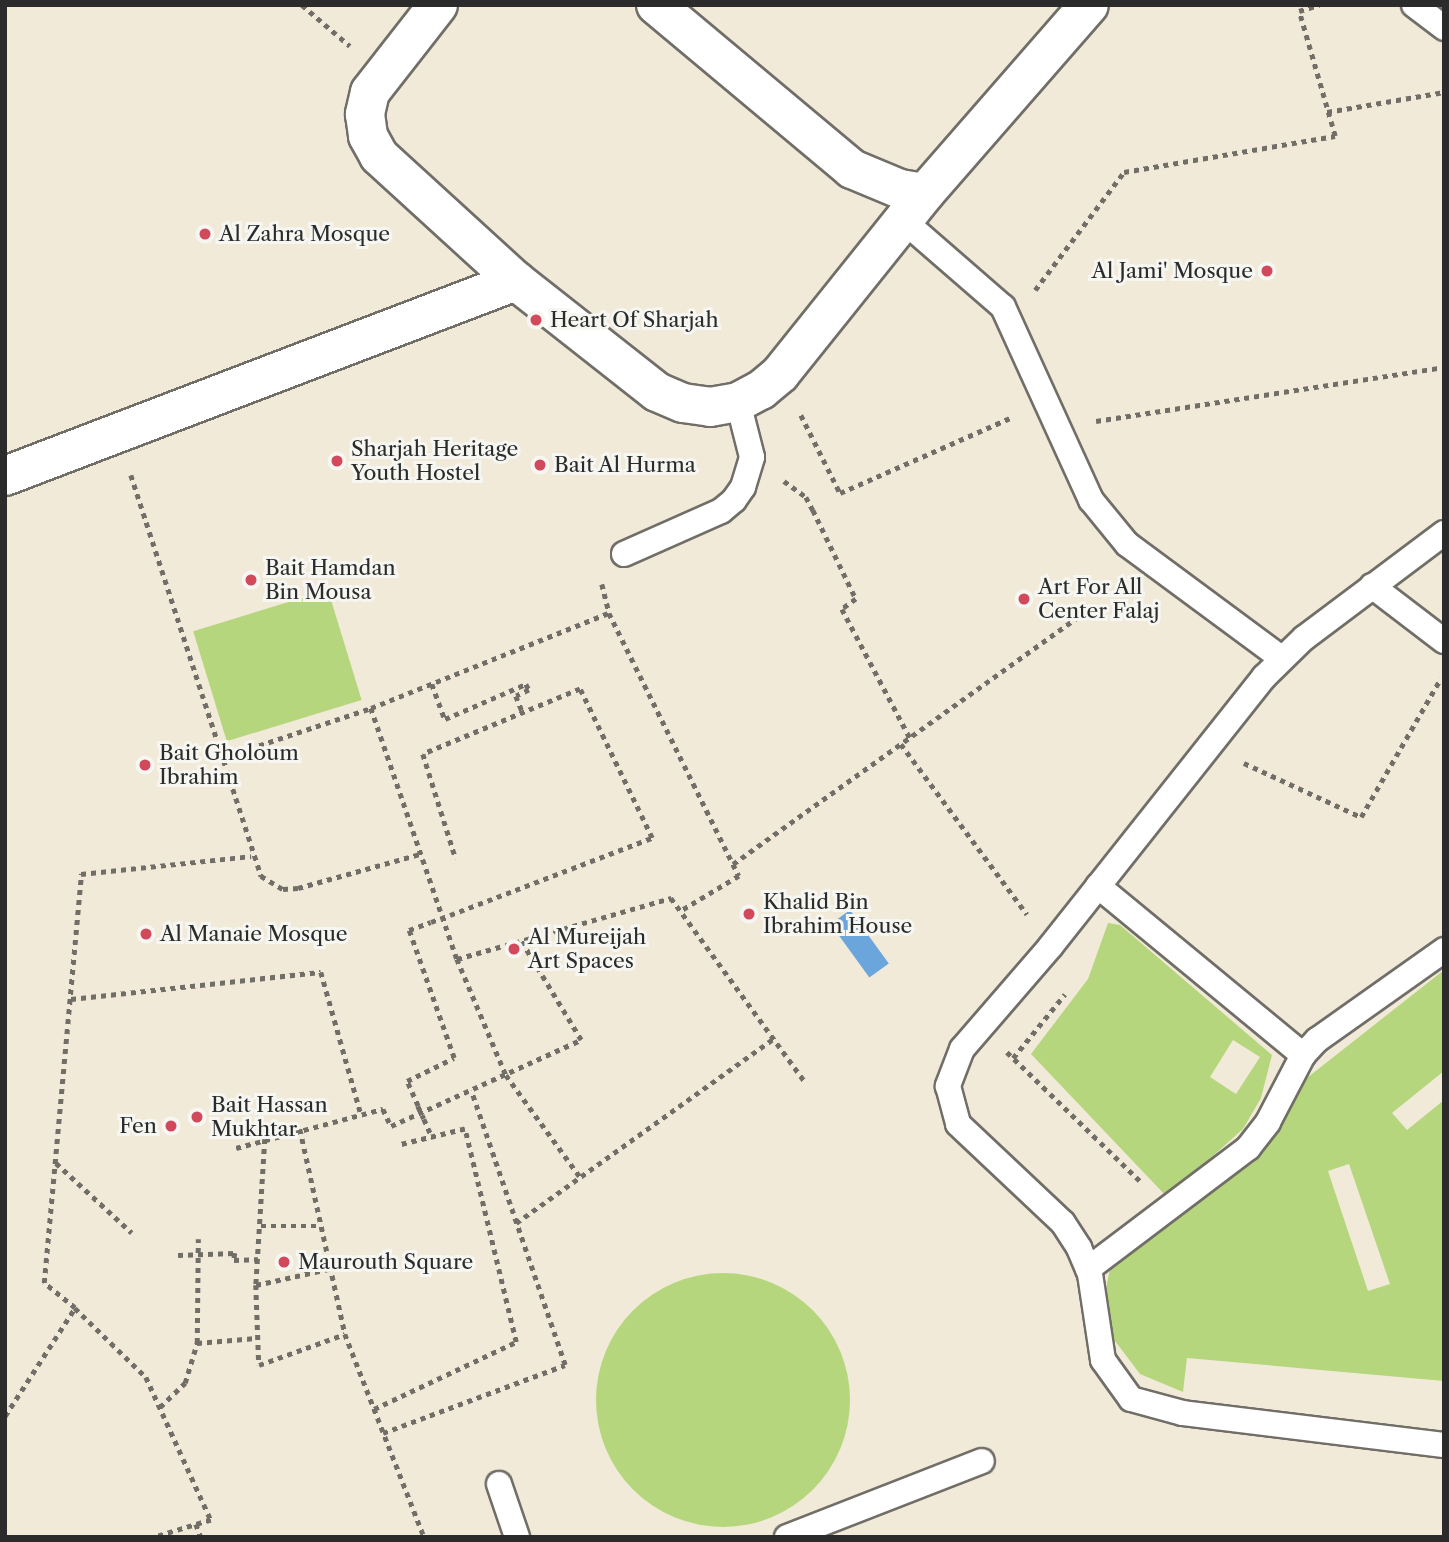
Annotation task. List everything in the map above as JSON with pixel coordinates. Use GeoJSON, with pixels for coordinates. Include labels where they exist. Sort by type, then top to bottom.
{"type":"FeatureCollection","features":[{"type":"Feature","properties":{"kind":"street"},"geometry":{"type":"LineString","coordinates":[[438,5],[370,92],[365,114],[368,136],[379,156],[516,281],[657,392],[697,405],[738,402],[780,374],[914,207],[1089,5]]}},
{"type":"Feature","properties":{"kind":"street"},"geometry":{"type":"LineString","coordinates":[[656,5],[852,169],[887,185],[914,207]]}},
{"type":"Feature","properties":{"kind":"street"},"geometry":{"type":"LineString","coordinates":[[5,476],[516,281]]}},
{"type":"Feature","properties":{"kind":"lane"},"geometry":{"type":"LineString","coordinates":[[1414,5],[1444,28]]}},
{"type":"Feature","properties":{"kind":"lane"},"geometry":{"type":"LineString","coordinates":[[914,207],[1012,321],[1091,500],[1128,544],[1281,658]]}},
{"type":"Feature","properties":{"kind":"lane"},"geometry":{"type":"LineString","coordinates":[[624,554],[721,511],[734,500],[750,472],[752,457],[738,402]]}},
{"type":"Feature","properties":{"kind":"lane"},"geometry":{"type":"LineString","coordinates":[[1444,533],[1281,658],[952,1067],[949,1106],[970,1139],[1063,1223],[1088,1269],[1103,1360],[1130,1399],[1183,1413],[1444,1445]]}},
{"type":"Feature","properties":{"kind":"lane"},"geometry":{"type":"LineString","coordinates":[[1373,586],[1444,641]]}},
{"type":"Feature","properties":{"kind":"lane"},"geometry":{"type":"LineString","coordinates":[[1098,887],[1303,1055]]}},
{"type":"Feature","properties":{"kind":"lane"},"geometry":{"type":"LineString","coordinates":[[1088,1269],[1169,1209],[1259,1135],[1303,1055],[1420,962],[1444,950]]}},
{"type":"Feature","properties":{"kind":"lane"},"geometry":{"type":"LineString","coordinates":[[786,1537],[982,1461]]}},
{"type":"Feature","properties":{"kind":"lane"},"geometry":{"type":"LineString","coordinates":[[499,1485],[517,1537]]}},
{"type":"Feature","properties":{"kind":"path"},"geometry":{"type":"LineString","coordinates":[[302,5],[382,74]]}},
{"type":"Feature","properties":{"kind":"path"},"geometry":{"type":"LineString","coordinates":[[1012,321],[1124,172],[1335,136],[1299,10],[1319,5]]}},
{"type":"Feature","properties":{"kind":"path"},"geometry":{"type":"LineString","coordinates":[[1327,112],[1444,92]]}},
{"type":"Feature","properties":{"kind":"path"},"geometry":{"type":"LineString","coordinates":[[1057,427],[1444,367]]}},
{"type":"Feature","properties":{"kind":"path"},"geometry":{"type":"LineString","coordinates":[[780,374],[840,493],[1047,401]]}},
{"type":"Feature","properties":{"kind":"path"},"geometry":{"type":"LineString","coordinates":[[118,434],[251,856],[261,876],[283,889],[419,854]]}},
{"type":"Feature","properties":{"kind":"path"},"geometry":{"type":"LineString","coordinates":[[750,472],[779,479],[806,497],[856,599],[842,608],[909,738]]}},
{"type":"Feature","properties":{"kind":"path"},"geometry":{"type":"LineString","coordinates":[[624,554],[602,584],[609,613],[739,876],[681,911]]}},
{"type":"Feature","properties":{"kind":"path"},"geometry":{"type":"LineString","coordinates":[[733,864],[1088,610]]}},
{"type":"Feature","properties":{"kind":"path"},"geometry":{"type":"LineString","coordinates":[[221,758],[372,708],[609,613]]}},
{"type":"Feature","properties":{"kind":"path"},"geometry":{"type":"LineString","coordinates":[[1209,747],[1361,817],[1444,672]]}},
{"type":"Feature","properties":{"kind":"path"},"geometry":{"type":"LineString","coordinates":[[432,684],[445,719],[526,684],[529,690],[516,696],[523,713]]}},
{"type":"Feature","properties":{"kind":"path"},"geometry":{"type":"LineString","coordinates":[[432,1137],[407,1081],[454,1058],[409,930],[652,838],[580,689],[423,754],[456,859]]}},
{"type":"Feature","properties":{"kind":"path"},"geometry":{"type":"LineString","coordinates":[[372,708],[419,854],[457,959],[506,1075],[580,1177]]}},
{"type":"Feature","properties":{"kind":"path"},"geometry":{"type":"LineString","coordinates":[[901,744],[1051,946]]}},
{"type":"Feature","properties":{"kind":"path"},"geometry":{"type":"LineString","coordinates":[[155,1537],[211,1520],[146,1377],[75,1308],[44,1283],[81,874],[251,856]]}},
{"type":"Feature","properties":{"kind":"path"},"geometry":{"type":"LineString","coordinates":[[457,959],[671,898],[806,1083]]}},
{"type":"Feature","properties":{"kind":"path"},"geometry":{"type":"LineString","coordinates":[[236,1148],[383,1109],[391,1126],[581,1040],[521,941]]}},
{"type":"Feature","properties":{"kind":"path"},"geometry":{"type":"LineString","coordinates":[[71,999],[321,972],[361,1114]]}},
{"type":"Feature","properties":{"kind":"path"},"geometry":{"type":"LineString","coordinates":[[982,1027],[1169,1209]]}},
{"type":"Feature","properties":{"kind":"path"},"geometry":{"type":"LineString","coordinates":[[516,1223],[773,1039]]}},
{"type":"Feature","properties":{"kind":"path"},"geometry":{"type":"LineString","coordinates":[[383,1433],[565,1365],[471,1091]]}},
{"type":"Feature","properties":{"kind":"path"},"geometry":{"type":"LineString","coordinates":[[300,1129],[319,1226],[345,1334],[424,1537]]}},
{"type":"Feature","properties":{"kind":"path"},"geometry":{"type":"LineString","coordinates":[[374,1409],[516,1342],[465,1129],[399,1145]]}},
{"type":"Feature","properties":{"kind":"path"},"geometry":{"type":"LineString","coordinates":[[265,1139],[256,1285],[259,1365],[345,1334]]}},
{"type":"Feature","properties":{"kind":"path"},"geometry":{"type":"LineString","coordinates":[[55,1162],[132,1233]]}},
{"type":"Feature","properties":{"kind":"path"},"geometry":{"type":"LineString","coordinates":[[261,1226],[319,1226]]}},
{"type":"Feature","properties":{"kind":"path"},"geometry":{"type":"LineString","coordinates":[[160,1407],[185,1383],[197,1343],[198,1239]]}},
{"type":"Feature","properties":{"kind":"path"},"geometry":{"type":"LineString","coordinates":[[178,1255],[235,1253],[234,1260],[258,1259]]}},
{"type":"Feature","properties":{"kind":"path"},"geometry":{"type":"LineString","coordinates":[[256,1285],[329,1269]]}},
{"type":"Feature","properties":{"kind":"path"},"geometry":{"type":"LineString","coordinates":[[5,1416],[75,1308]]}},
{"type":"Feature","properties":{"kind":"path"},"geometry":{"type":"LineString","coordinates":[[197,1343],[257,1338]]}},
{"type":"Feature","properties":{"kind":"path"},"geometry":{"type":"LineString","coordinates":[[196,1524],[201,1537]]}},
{"type":"Feature","properties":{"kind":"green space"},"geometry":{"type":"Polygon","coordinates":[[[328,590],[362,700],[227,741],[193,631],[328,590]]]}},
{"type":"Feature","properties":{"kind":"green space"},"geometry":{"type":"Polygon","coordinates":[[[1108,923],[1120,925],[1272,1055],[1261,1098],[1243,1129],[1167,1197],[1031,1054],[1088,979],[1108,923]],[[1233,1040],[1210,1077],[1236,1094],[1260,1057],[1233,1040]]]}},
{"type":"Feature","properties":{"kind":"green space"},"geometry":{"type":"Polygon","coordinates":[[[1444,970],[1444,1071],[1392,1113],[1407,1130],[1444,1100],[1444,1381],[1187,1358],[1183,1392],[1140,1374],[1112,1337],[1105,1293],[1110,1269],[1259,1154],[1278,1132],[1303,1081],[1444,970]],[[1349,1164],[1328,1171],[1368,1291],[1390,1284],[1349,1164]]]}},
{"type":"Feature","properties":{"kind":"green space"},"geometry":{"type":"Polygon","coordinates":[[[723,1273],[772,1283],[794,1294],[813,1310],[829,1329],[840,1351],[850,1400],[840,1449],[829,1471],[813,1490],[794,1506],[772,1517],[723,1527],[674,1517],[652,1506],[633,1490],[617,1471],[606,1449],[596,1400],[606,1351],[617,1329],[633,1310],[652,1294],[674,1283],[723,1273]]]}},
{"type":"Feature","properties":{"kind":"water"},"geometry":{"type":"Polygon","coordinates":[[[850,910],[889,963],[869,978],[831,924],[850,910]]]}},
{"type":"Feature","properties":{"kind":"place","name":"Al Zahra Mosque"},"geometry":{"type":"Point","coordinates":[205,234]}},
{"type":"Feature","properties":{"kind":"place","name":"Al Jami' Mosque"},"geometry":{"type":"Point","coordinates":[1267,271]}},
{"type":"Feature","properties":{"kind":"place","name":"Heart Of Sharjah"},"geometry":{"type":"Point","coordinates":[536,320]}},
{"type":"Feature","properties":{"kind":"place","name":"Sharjah Heritage Youth Hostel"},"geometry":{"type":"Point","coordinates":[337,461]}},
{"type":"Feature","properties":{"kind":"place","name":"Bait Al Hurma"},"geometry":{"type":"Point","coordinates":[540,465]}},
{"type":"Feature","properties":{"kind":"place","name":"Bait Hamdan Bin Mousa"},"geometry":{"type":"Point","coordinates":[251,580]}},
{"type":"Feature","properties":{"kind":"place","name":"Art For All Center Falaj"},"geometry":{"type":"Point","coordinates":[1024,599]}},
{"type":"Feature","properties":{"kind":"place","name":"Bait Gholoum Ibrahim"},"geometry":{"type":"Point","coordinates":[145,765]}},
{"type":"Feature","properties":{"kind":"place","name":"Khalid Bin Ibrahim House"},"geometry":{"type":"Point","coordinates":[749,914]}},
{"type":"Feature","properties":{"kind":"place","name":"Al Manaie Mosque"},"geometry":{"type":"Point","coordinates":[146,934]}},
{"type":"Feature","properties":{"kind":"place","name":"Al Mureijah Art Spaces"},"geometry":{"type":"Point","coordinates":[514,949]}},
{"type":"Feature","properties":{"kind":"place","name":"Bait Hassan Mukhtar"},"geometry":{"type":"Point","coordinates":[197,1117]}},
{"type":"Feature","properties":{"kind":"place","name":"Fen"},"geometry":{"type":"Point","coordinates":[171,1126]}},
{"type":"Feature","properties":{"kind":"place","name":"Maurouth Square"},"geometry":{"type":"Point","coordinates":[284,1262]}}]}
